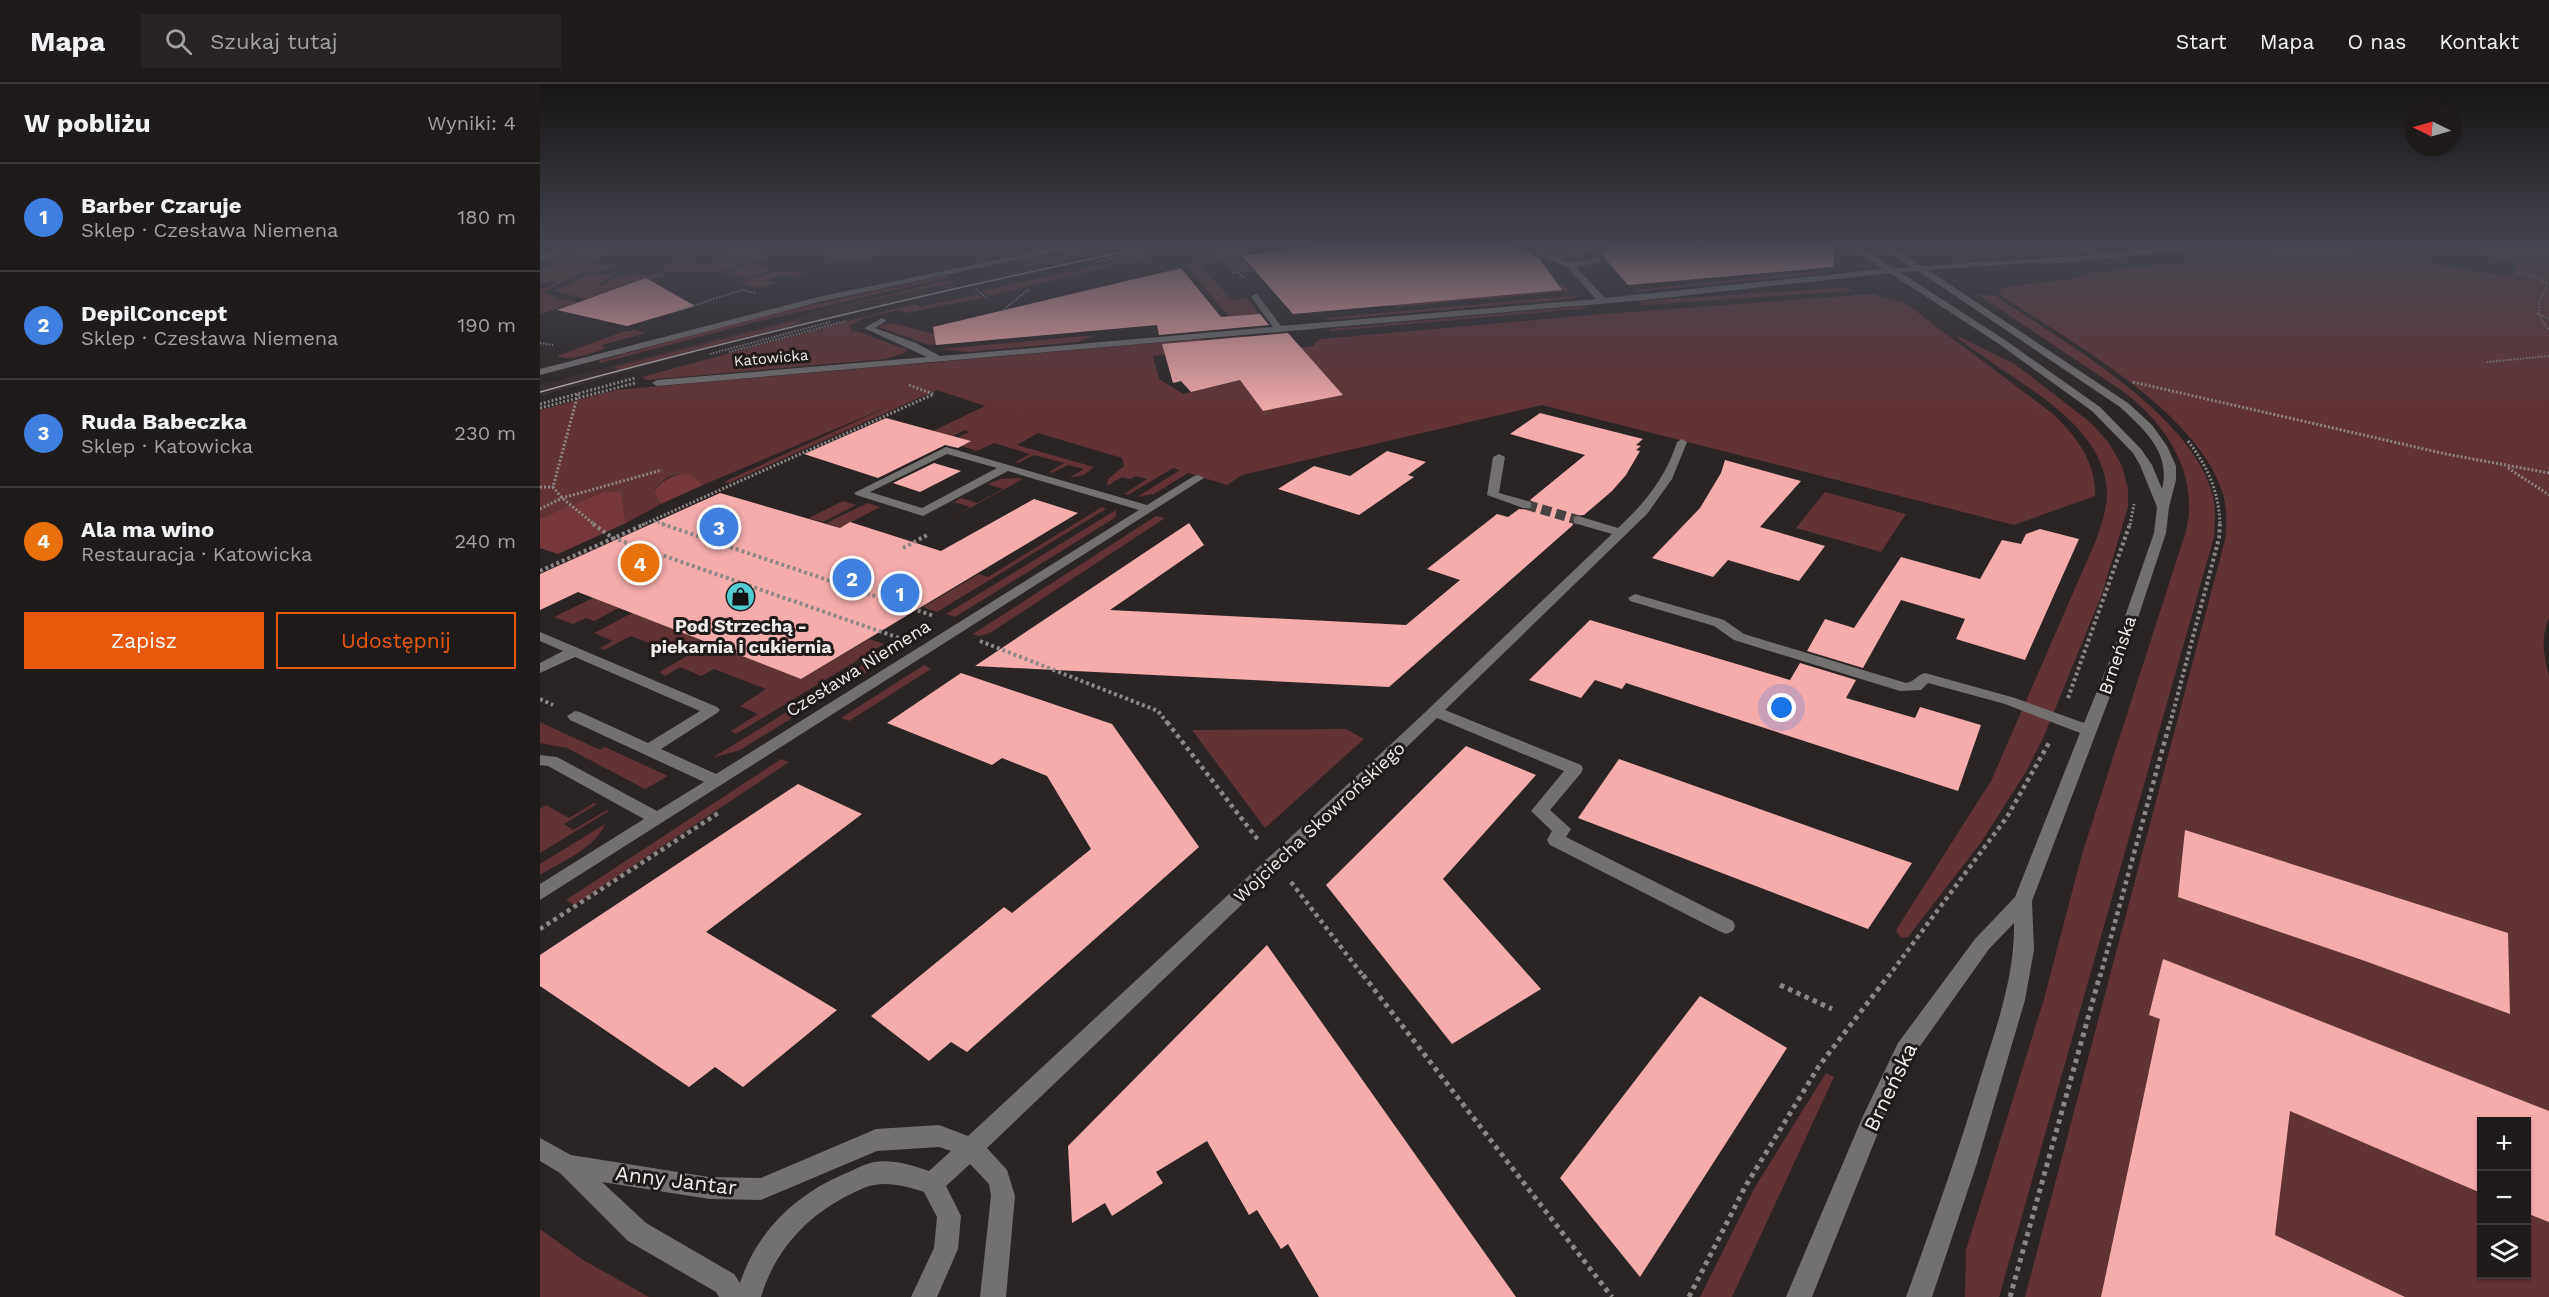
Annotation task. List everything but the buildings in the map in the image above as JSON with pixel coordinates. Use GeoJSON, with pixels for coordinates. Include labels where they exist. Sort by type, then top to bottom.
{"type":"FeatureCollection","features":[{"type":"Feature","properties":{"kind":"street"},"geometry":{"type":"LineString","coordinates":[[540,372],[815,302]]}},
{"type":"Feature","properties":{"kind":"street"},"geometry":{"type":"LineString","coordinates":[[1259,302],[1279,328]]}},
{"type":"Feature","properties":{"kind":"street","name":"Katowicka"},"geometry":{"type":"LineString","coordinates":[[657,383],[1583,302]]}},
{"type":"Feature","properties":{"kind":"street"},"geometry":{"type":"LineString","coordinates":[[1939,302],[2078,395],[2110,421],[2146,465],[2163,507]]}},
{"type":"Feature","properties":{"kind":"street","name":"Brneńska"},"geometry":{"type":"LineString","coordinates":[[1799,1297],[1874,1116],[1905,1050],[1982,944],[2023,901],[2118,657],[2160,533],[2163,507],[2170,480],[2170,466],[2162,446],[2148,427],[2124,405],[1971,302]]}},
{"type":"Feature","properties":{"kind":"street"},"geometry":{"type":"LineString","coordinates":[[882,321],[868,328],[913,345],[937,358]]}},
{"type":"Feature","properties":{"kind":"street","name":"Wojciecha Skowrońskiego"},"geometry":{"type":"LineString","coordinates":[[932,1183],[1276,862],[1644,512],[1668,479],[1678,460],[1682,442]]}},
{"type":"Feature","properties":{"kind":"street"},"geometry":{"type":"LineString","coordinates":[[1007,467],[923,512],[860,494],[946,450],[1007,467],[1147,509]]}},
{"type":"Feature","properties":{"kind":"street"},"geometry":{"type":"LineString","coordinates":[[1498,457],[1493,495],[1527,506]]}},
{"type":"Feature","properties":{"kind":"street","name":"Czesława Niemena"},"geometry":{"type":"LineString","coordinates":[[540,892],[1198,478]]}},
{"type":"Feature","properties":{"kind":"street"},"geometry":{"type":"LineString","coordinates":[[1578,520],[1622,533]]}},
{"type":"Feature","properties":{"kind":"street"},"geometry":{"type":"LineString","coordinates":[[1635,598],[1719,624],[1739,637],[1905,688],[1916,687],[1925,678],[2010,701],[2090,731]]}},
{"type":"Feature","properties":{"kind":"street"},"geometry":{"type":"LineString","coordinates":[[540,636],[712,710],[650,749]]}},
{"type":"Feature","properties":{"kind":"street"},"geometry":{"type":"LineString","coordinates":[[540,669],[575,651]]}},
{"type":"Feature","properties":{"kind":"street"},"geometry":{"type":"LineString","coordinates":[[1435,712],[1575,769],[1540,811],[1562,829],[1556,840],[1726,926]]}},
{"type":"Feature","properties":{"kind":"street"},"geometry":{"type":"LineString","coordinates":[[575,716],[717,781]]}},
{"type":"Feature","properties":{"kind":"street"},"geometry":{"type":"LineString","coordinates":[[540,760],[551,761],[657,819]]}},
{"type":"Feature","properties":{"kind":"street","name":"Brneńska"},"geometry":{"type":"LineString","coordinates":[[1919,1297],[1966,1163],[2015,1000],[2024,950],[2023,901]]}},
{"type":"Feature","properties":{"kind":"street","name":"Anny Jantar"},"geometry":{"type":"LineString","coordinates":[[568,1165],[709,1188],[761,1189],[876,1140],[939,1136],[971,1148],[999,1178],[1003,1196],[993,1297]]}},
{"type":"Feature","properties":{"kind":"street","name":"Anny Jantar"},"geometry":{"type":"LineString","coordinates":[[540,1149],[568,1165],[637,1232],[725,1283],[735,1297]]}},
{"type":"Feature","properties":{"kind":"street"},"geometry":{"type":"LineString","coordinates":[[748,1297],[754,1276],[779,1236],[805,1207],[828,1191],[876,1173],[908,1175],[932,1183],[949,1216],[946,1249],[924,1297]]}},
{"type":"Feature","properties":{"kind":"path"},"geometry":{"type":"LineString","coordinates":[[1002,311],[1014,302]]}},
{"type":"Feature","properties":{"kind":"path"},"geometry":{"type":"LineString","coordinates":[[2538,302],[2537,313],[2541,323],[2549,330]]}},
{"type":"Feature","properties":{"kind":"path"},"geometry":{"type":"LineString","coordinates":[[2537,313],[2549,319]]}},
{"type":"Feature","properties":{"kind":"path"},"geometry":{"type":"LineString","coordinates":[[704,355],[848,316]]}},
{"type":"Feature","properties":{"kind":"path"},"geometry":{"type":"LineString","coordinates":[[2487,362],[2549,356]]}},
{"type":"Feature","properties":{"kind":"path"},"geometry":{"type":"LineString","coordinates":[[540,408],[578,395],[642,381]]}},
{"type":"Feature","properties":{"kind":"path"},"geometry":{"type":"LineString","coordinates":[[2132,381],[2446,454],[2549,473]]}},
{"type":"Feature","properties":{"kind":"path"},"geometry":{"type":"LineString","coordinates":[[540,571],[934,394]]}},
{"type":"Feature","properties":{"kind":"path"},"geometry":{"type":"LineString","coordinates":[[553,487],[578,395]]}},
{"type":"Feature","properties":{"kind":"path"},"geometry":{"type":"LineString","coordinates":[[2505,466],[2549,495]]}},
{"type":"Feature","properties":{"kind":"path"},"geometry":{"type":"LineString","coordinates":[[540,509],[562,498],[662,470]]}},
{"type":"Feature","properties":{"kind":"path"},"geometry":{"type":"LineString","coordinates":[[540,487],[553,487]]}},
{"type":"Feature","properties":{"kind":"path"},"geometry":{"type":"LineString","coordinates":[[553,487],[562,498],[613,538],[899,638]]}},
{"type":"Feature","properties":{"kind":"path"},"geometry":{"type":"LineString","coordinates":[[1689,1297],[1719,1233],[1790,1112],[1820,1066],[1974,864],[2007,817],[2042,757],[2059,720],[2127,537],[2134,498]]}},
{"type":"Feature","properties":{"kind":"path"},"geometry":{"type":"LineString","coordinates":[[654,520],[934,616]]}},
{"type":"Feature","properties":{"kind":"path"},"geometry":{"type":"LineString","coordinates":[[903,548],[933,531]]}},
{"type":"Feature","properties":{"kind":"path"},"geometry":{"type":"LineString","coordinates":[[851,588],[856,584]]}},
{"type":"Feature","properties":{"kind":"path"},"geometry":{"type":"LineString","coordinates":[[927,621],[1158,711],[1612,1297]]}},
{"type":"Feature","properties":{"kind":"path"},"geometry":{"type":"LineString","coordinates":[[541,699],[557,706]]}},
{"type":"Feature","properties":{"kind":"path"},"geometry":{"type":"LineString","coordinates":[[2010,1297],[2151,794]]}},
{"type":"Feature","properties":{"kind":"path"},"geometry":{"type":"LineString","coordinates":[[1780,985],[1832,1009]]}},
{"type":"Feature","properties":{"kind":"shaded area"},"geometry":{"type":"Polygon","coordinates":[[[540,302],[578,302],[540,314],[540,302]]]}},
{"type":"Feature","properties":{"kind":"shaded area"},"geometry":{"type":"Polygon","coordinates":[[[827,302],[844,302],[752,323],[601,363],[598,361],[767,315],[827,302]]]}},
{"type":"Feature","properties":{"kind":"shaded area"},"geometry":{"type":"Polygon","coordinates":[[[859,302],[865,302],[794,317],[859,302]]]}},
{"type":"Feature","properties":{"kind":"shaded area"},"geometry":{"type":"Polygon","coordinates":[[[867,302],[904,302],[700,351],[540,396],[540,385],[867,302]]]}},
{"type":"Feature","properties":{"kind":"shaded area"},"geometry":{"type":"Polygon","coordinates":[[[944,302],[963,302],[905,313],[900,310],[864,318],[849,326],[852,330],[849,333],[856,331],[908,350],[886,359],[646,380],[642,377],[879,313],[916,304],[920,307],[944,302]]]}},
{"type":"Feature","properties":{"kind":"shaded area"},"geometry":{"type":"Polygon","coordinates":[[[1217,302],[1250,302],[1264,319],[1251,320],[1250,315],[1231,319],[1217,302]]]}},
{"type":"Feature","properties":{"kind":"shaded area"},"geometry":{"type":"Polygon","coordinates":[[[1430,302],[1454,302],[1396,307],[1390,305],[1430,302]]]}},
{"type":"Feature","properties":{"kind":"shaded area"},"geometry":{"type":"Polygon","coordinates":[[[1509,302],[1541,302],[1327,320],[1326,318],[1509,302]]]}},
{"type":"Feature","properties":{"kind":"shaded area"},"geometry":{"type":"Polygon","coordinates":[[[1640,302],[1694,302],[1643,305],[1640,302]]]}},
{"type":"Feature","properties":{"kind":"shaded area"},"geometry":{"type":"Polygon","coordinates":[[[1770,302],[1905,303],[2052,413],[2083,450],[2092,472],[2095,496],[2014,525],[1542,405],[1242,475],[1227,485],[1188,473],[1154,494],[1137,497],[1180,470],[1173,468],[1128,495],[1124,494],[1147,479],[1136,476],[1130,479],[1122,477],[1107,486],[1108,479],[1124,466],[1122,458],[1038,433],[1017,445],[1094,467],[1084,475],[1069,478],[1084,469],[1068,465],[1052,473],[1049,472],[1064,463],[1034,455],[1018,463],[1015,462],[1030,454],[994,443],[977,451],[961,446],[970,441],[958,437],[969,432],[965,430],[933,446],[924,443],[893,458],[883,455],[985,406],[937,390],[729,483],[724,482],[892,405],[703,485],[684,474],[671,476],[654,491],[661,504],[626,523],[621,492],[603,492],[573,505],[593,513],[540,537],[540,410],[616,390],[1201,339],[1206,349],[1153,356],[1159,379],[1183,394],[1240,380],[1263,411],[1343,395],[1308,356],[1249,368],[1246,361],[1227,362],[1222,338],[1244,336],[1266,338],[1239,341],[1239,348],[1253,347],[1250,353],[1254,357],[1254,352],[1314,346],[1315,342],[1321,339],[1770,302]]]}},
{"type":"Feature","properties":{"kind":"shaded area"},"geometry":{"type":"Polygon","coordinates":[[[1988,302],[2004,302],[2089,358],[2153,408],[2180,436],[2200,465],[2213,496],[2215,511],[2214,537],[1999,1297],[1965,1297],[1966,1250],[2044,999],[2082,854],[2186,531],[2189,510],[2188,489],[2175,451],[2152,418],[2121,390],[1988,302]]]}},
{"type":"Feature","properties":{"kind":"shaded area"},"geometry":{"type":"Polygon","coordinates":[[[2011,302],[2549,302],[2549,618],[2544,640],[2544,654],[2549,676],[2549,1297],[2025,1297],[2225,540],[2226,517],[2223,494],[2209,464],[2188,435],[2161,407],[2096,357],[2011,302]]]}},
{"type":"Feature","properties":{"kind":"shaded area"},"geometry":{"type":"Polygon","coordinates":[[[1574,307],[1591,308],[1330,331],[1329,329],[1574,307]]]}},
{"type":"Feature","properties":{"kind":"shaded area"},"geometry":{"type":"Polygon","coordinates":[[[798,320],[801,323],[618,370],[615,367],[798,320]]]}},
{"type":"Feature","properties":{"kind":"shaded area"},"geometry":{"type":"Polygon","coordinates":[[[892,323],[965,342],[929,345],[878,327],[892,323]]]}},
{"type":"Feature","properties":{"kind":"shaded area"},"geometry":{"type":"Polygon","coordinates":[[[635,330],[646,333],[602,345],[605,349],[581,356],[563,358],[557,356],[622,332],[635,330]]]}},
{"type":"Feature","properties":{"kind":"shaded area"},"geometry":{"type":"Polygon","coordinates":[[[1954,334],[2016,365],[2090,422],[2109,443],[2122,466],[2128,489],[2128,507],[2102,594],[2044,736],[2027,770],[1982,841],[1908,937],[1901,938],[1896,930],[1991,781],[2097,538],[2107,499],[2103,471],[2094,450],[2081,432],[2046,400],[1966,345],[1954,334]]]}},
{"type":"Feature","properties":{"kind":"shaded area"},"geometry":{"type":"Polygon","coordinates":[[[1095,335],[1078,342],[968,352],[941,349],[1095,335]]]}},
{"type":"Feature","properties":{"kind":"shaded area"},"geometry":{"type":"Polygon","coordinates":[[[687,473],[703,485],[661,504],[654,492],[660,484],[677,475],[687,473]]]}},
{"type":"Feature","properties":{"kind":"shaded area"},"geometry":{"type":"Polygon","coordinates":[[[1001,479],[1023,479],[944,522],[970,507],[954,502],[961,498],[977,503],[1003,489],[987,484],[1001,479]]]}},
{"type":"Feature","properties":{"kind":"shaded area"},"geometry":{"type":"Polygon","coordinates":[[[603,492],[621,492],[626,523],[558,554],[540,548],[540,519],[603,492]]]}},
{"type":"Feature","properties":{"kind":"shaded area"},"geometry":{"type":"Polygon","coordinates":[[[1825,492],[1906,514],[1881,552],[1796,528],[1825,492]]]}},
{"type":"Feature","properties":{"kind":"shaded area"},"geometry":{"type":"Polygon","coordinates":[[[843,501],[856,505],[823,522],[809,518],[843,501]]]}},
{"type":"Feature","properties":{"kind":"shaded area"},"geometry":{"type":"Polygon","coordinates":[[[868,503],[880,507],[840,528],[826,523],[868,503]]]}},
{"type":"Feature","properties":{"kind":"shaded area"},"geometry":{"type":"Polygon","coordinates":[[[1102,507],[1106,509],[937,612],[923,607],[979,574],[988,577],[1102,507]]]}},
{"type":"Feature","properties":{"kind":"shaded area"},"geometry":{"type":"Polygon","coordinates":[[[1116,510],[1116,516],[1113,519],[955,617],[946,614],[1116,510]]]}},
{"type":"Feature","properties":{"kind":"shaded area"},"geometry":{"type":"Polygon","coordinates":[[[1156,516],[1165,518],[990,633],[978,636],[973,634],[1156,516]]]}},
{"type":"Feature","properties":{"kind":"shaded area"},"geometry":{"type":"Polygon","coordinates":[[[593,598],[619,608],[594,621],[586,618],[573,624],[554,617],[593,598]]]}},
{"type":"Feature","properties":{"kind":"shaded area"},"geometry":{"type":"Polygon","coordinates":[[[632,613],[701,640],[685,649],[680,655],[631,636],[604,650],[600,648],[613,641],[594,633],[632,613]]]}},
{"type":"Feature","properties":{"kind":"shaded area"},"geometry":{"type":"Polygon","coordinates":[[[869,639],[884,644],[736,734],[731,731],[758,714],[740,706],[766,689],[714,669],[701,676],[680,667],[665,676],[659,672],[710,643],[801,679],[869,639]]]}},
{"type":"Feature","properties":{"kind":"shaded area"},"geometry":{"type":"Polygon","coordinates":[[[892,647],[901,651],[740,750],[712,758],[892,647]]]}},
{"type":"Feature","properties":{"kind":"shaded area"},"geometry":{"type":"Polygon","coordinates":[[[924,665],[931,669],[849,721],[841,718],[924,665]]]}},
{"type":"Feature","properties":{"kind":"shaded area"},"geometry":{"type":"Polygon","coordinates":[[[540,722],[600,750],[605,747],[668,776],[645,789],[567,748],[540,743],[540,722]]]}},
{"type":"Feature","properties":{"kind":"shaded area"},"geometry":{"type":"Polygon","coordinates":[[[1346,729],[1364,739],[1265,828],[1192,730],[1346,729]]]}},
{"type":"Feature","properties":{"kind":"shaded area"},"geometry":{"type":"Polygon","coordinates":[[[781,759],[789,762],[574,905],[566,900],[781,759]]]}},
{"type":"Feature","properties":{"kind":"shaded area"},"geometry":{"type":"Polygon","coordinates":[[[594,803],[597,804],[564,824],[573,830],[607,810],[609,811],[540,853],[540,809],[546,805],[569,818],[594,803]]]}},
{"type":"Feature","properties":{"kind":"shaded area"},"geometry":{"type":"Polygon","coordinates":[[[605,824],[594,841],[540,875],[540,864],[605,824]]]}},
{"type":"Feature","properties":{"kind":"shaded area"},"geometry":{"type":"Polygon","coordinates":[[[1826,1073],[1834,1077],[1732,1297],[1700,1297],[1755,1187],[1826,1073]]]}},
{"type":"Feature","properties":{"kind":"shaded area"},"geometry":{"type":"Polygon","coordinates":[[[540,1229],[583,1260],[649,1297],[540,1297],[540,1229]]]}},
{"type":"Feature","properties":{"kind":"tunnel"},"geometry":{"type":"LineString","coordinates":[[1527,505],[1578,520]]}},
{"type":"Feature","properties":{"kind":"tram line"},"geometry":{"type":"LineString","coordinates":[[540,392],[693,351],[900,302]]}},
{"type":"Feature","properties":{"kind":"place","name":"Ruda Babeczka"},"geometry":{"type":"Point","coordinates":[719,527]}},
{"type":"Feature","properties":{"kind":"place","name":"Ala ma wino"},"geometry":{"type":"Point","coordinates":[640,563]}},
{"type":"Feature","properties":{"kind":"place","name":"DepilConcept"},"geometry":{"type":"Point","coordinates":[852,578]}},
{"type":"Feature","properties":{"kind":"place","name":"Barber Czaruje"},"geometry":{"type":"Point","coordinates":[900,593]}},
{"type":"Feature","properties":{"kind":"place","name":"Pod Strzechą - piekarnia i cukiernia"},"geometry":{"type":"Point","coordinates":[741,596]}}]}
